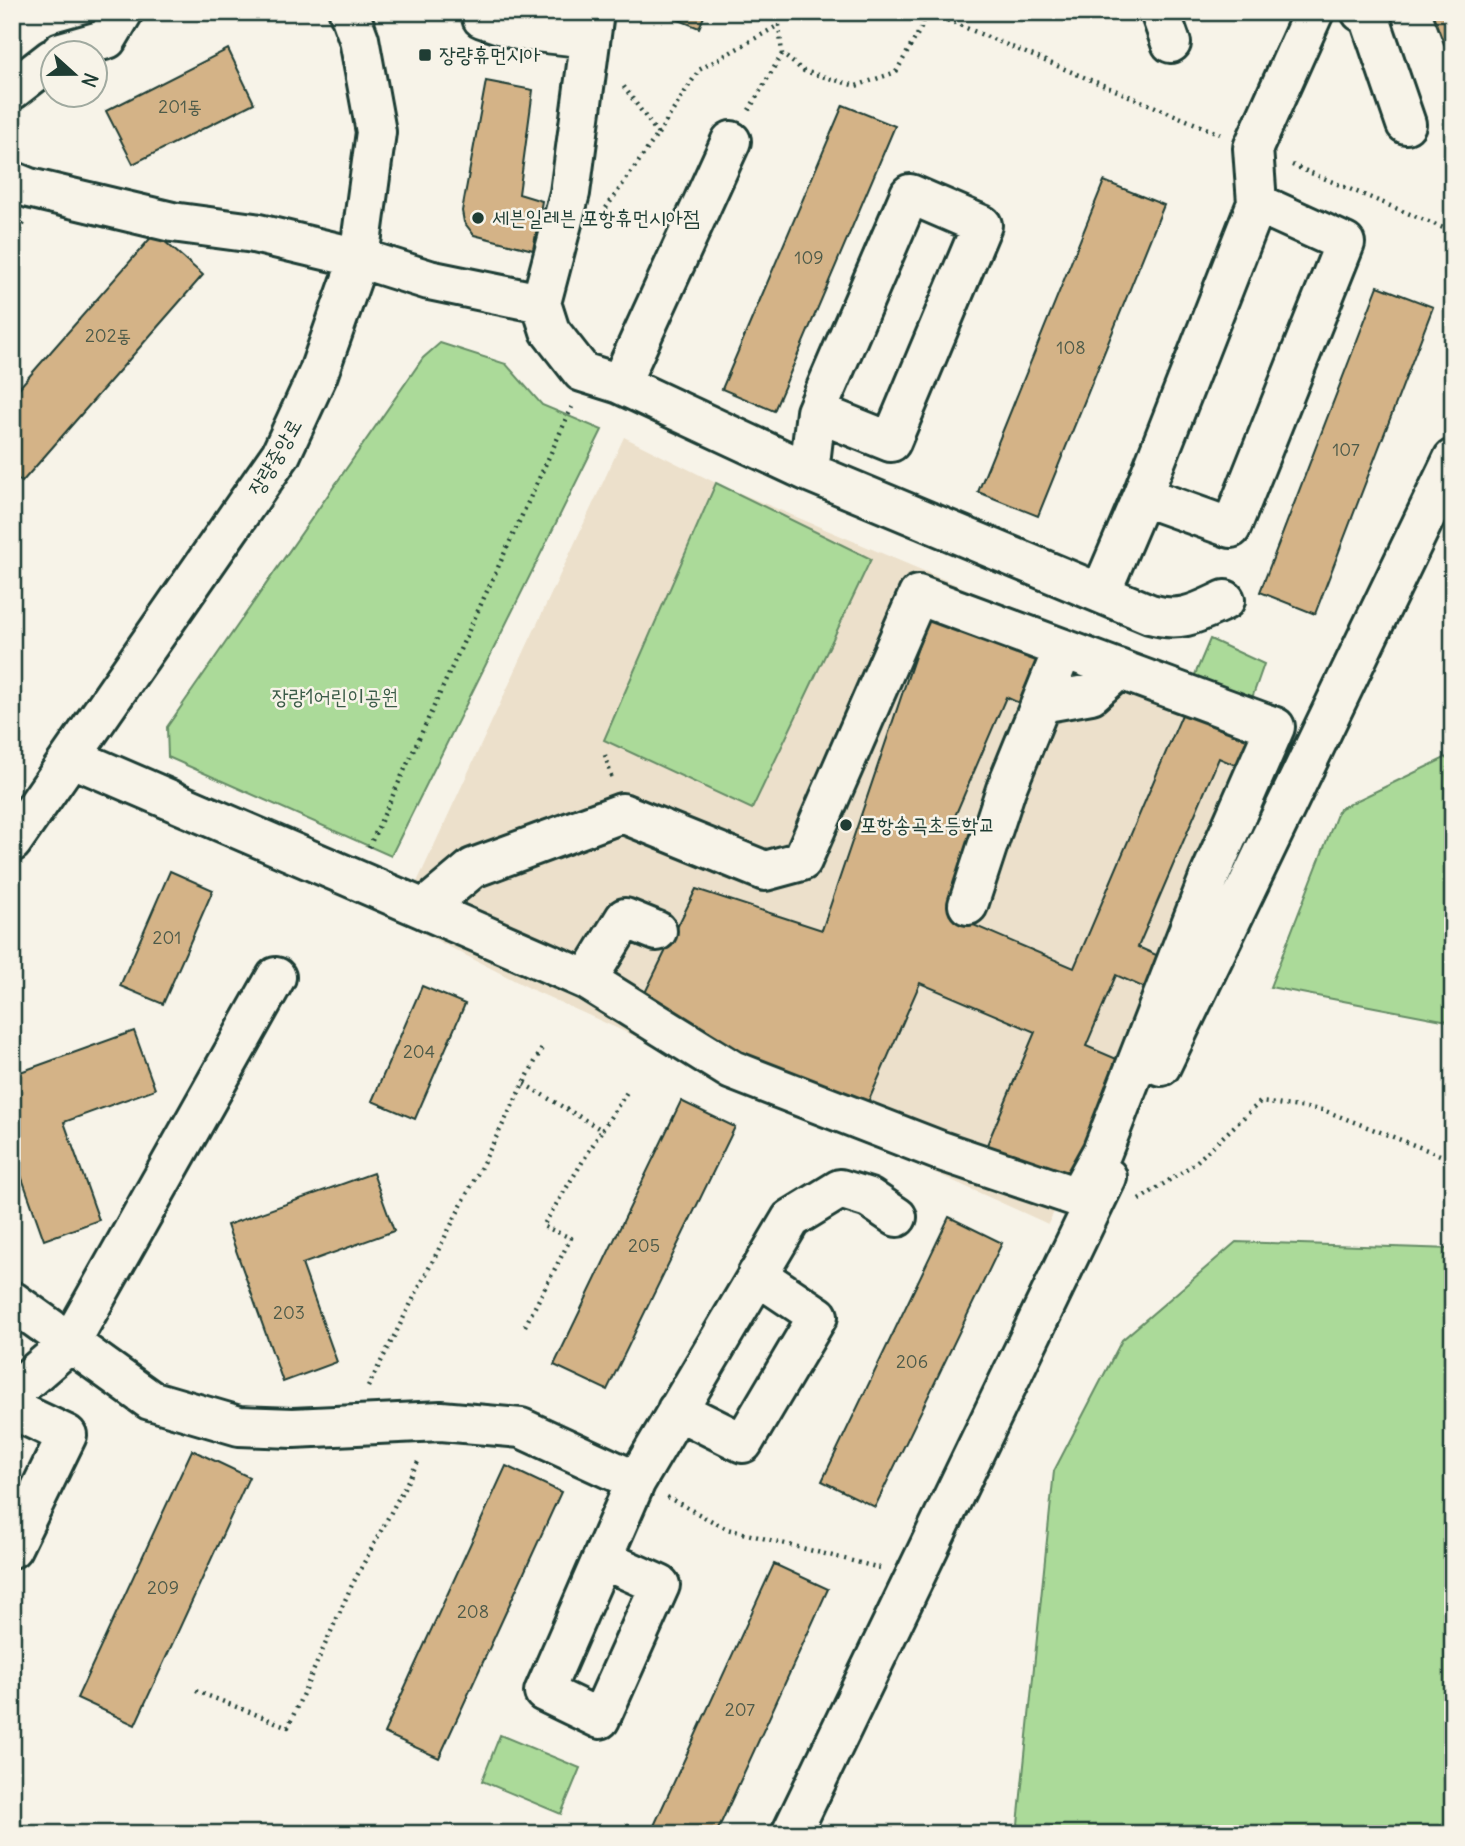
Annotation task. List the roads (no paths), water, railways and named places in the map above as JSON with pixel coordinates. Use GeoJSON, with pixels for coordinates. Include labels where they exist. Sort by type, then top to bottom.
{"type":"FeatureCollection","features":[{"type":"Feature","properties":{"kind":"street"},"geometry":{"type":"LineString","coordinates":[[108,38],[123,12]]}},
{"type":"Feature","properties":{"kind":"street","name":"장량중앙로"},"geometry":{"type":"LineString","coordinates":[[12,842],[73,758],[281,454],[318,374],[359,258],[376,132],[359,39],[349,12]]}},
{"type":"Feature","properties":{"kind":"street"},"geometry":{"type":"LineString","coordinates":[[481,12],[482,18],[518,30],[592,25],[570,193],[541,303],[550,331],[582,372],[620,384],[809,472],[1150,614],[1169,619],[1188,616],[1225,600]]}},
{"type":"Feature","properties":{"kind":"street"},"geometry":{"type":"LineString","coordinates":[[1101,592],[1142,496],[1257,203],[1252,148],[1314,12]]}},
{"type":"Feature","properties":{"kind":"street"},"geometry":{"type":"LineString","coordinates":[[1361,12],[1369,16],[1406,124]]}},
{"type":"Feature","properties":{"kind":"street"},"geometry":{"type":"LineString","coordinates":[[12,90],[38,70]]}},
{"type":"Feature","properties":{"kind":"street"},"geometry":{"type":"LineString","coordinates":[[620,384],[731,141]]}},
{"type":"Feature","properties":{"kind":"street"},"geometry":{"type":"LineString","coordinates":[[12,181],[29,188],[172,222],[254,233],[359,258],[429,280],[541,303]]}},
{"type":"Feature","properties":{"kind":"street"},"geometry":{"type":"LineString","coordinates":[[809,472],[816,412],[910,194],[982,225],[891,442],[816,412]]}},
{"type":"Feature","properties":{"kind":"street"},"geometry":{"type":"LineString","coordinates":[[1142,496],[1231,528],[1340,256],[1345,243],[1257,203]]}},
{"type":"Feature","properties":{"kind":"street"},"geometry":{"type":"LineString","coordinates":[[791,1834],[1453,459]]}},
{"type":"Feature","properties":{"kind":"street"},"geometry":{"type":"LineString","coordinates":[[73,758],[587,980],[732,1070],[939,1150],[1077,1197],[1102,1152],[1209,878],[1275,727],[918,595],[802,861],[765,872],[622,813],[473,868],[424,909]]}},
{"type":"Feature","properties":{"kind":"street"},"geometry":{"type":"LineString","coordinates":[[968,905],[1006,789],[1063,649]]}},
{"type":"Feature","properties":{"kind":"street"},"geometry":{"type":"LineString","coordinates":[[1041,703],[1091,694],[1119,669]]}},
{"type":"Feature","properties":{"kind":"street"},"geometry":{"type":"LineString","coordinates":[[587,980],[625,918],[657,930]]}},
{"type":"Feature","properties":{"kind":"street"},"geometry":{"type":"LineString","coordinates":[[12,1393],[70,1343],[275,977]]}},
{"type":"Feature","properties":{"kind":"street"},"geometry":{"type":"LineString","coordinates":[[602,1559],[636,1480],[791,1219],[839,1189],[869,1198],[897,1217]]}},
{"type":"Feature","properties":{"kind":"street"},"geometry":{"type":"LineString","coordinates":[[677,1410],[743,1443],[818,1316],[757,1275]]}},
{"type":"Feature","properties":{"kind":"street"},"geometry":{"type":"LineString","coordinates":[[12,1301],[150,1400],[239,1426],[293,1428],[441,1421],[521,1428],[636,1480]]}},
{"type":"Feature","properties":{"kind":"street"},"geometry":{"type":"LineString","coordinates":[[12,1409],[67,1435],[12,1548]]}},
{"type":"Feature","properties":{"kind":"place","name":"장량휴먼시아"},"geometry":{"type":"Point","coordinates":[425,55]}},
{"type":"Feature","properties":{"kind":"place","name":"세븐일레븐 포항휴먼시아점"},"geometry":{"type":"Point","coordinates":[478,218]}},
{"type":"Feature","properties":{"kind":"place","name":"포항송곡초등학교"},"geometry":{"type":"Point","coordinates":[846,825]}},
{"type":"Feature","properties":{"kind":"park label","name":"장량1어린이공원"},"geometry":{"type":"Point","coordinates":[335,697]}}]}
